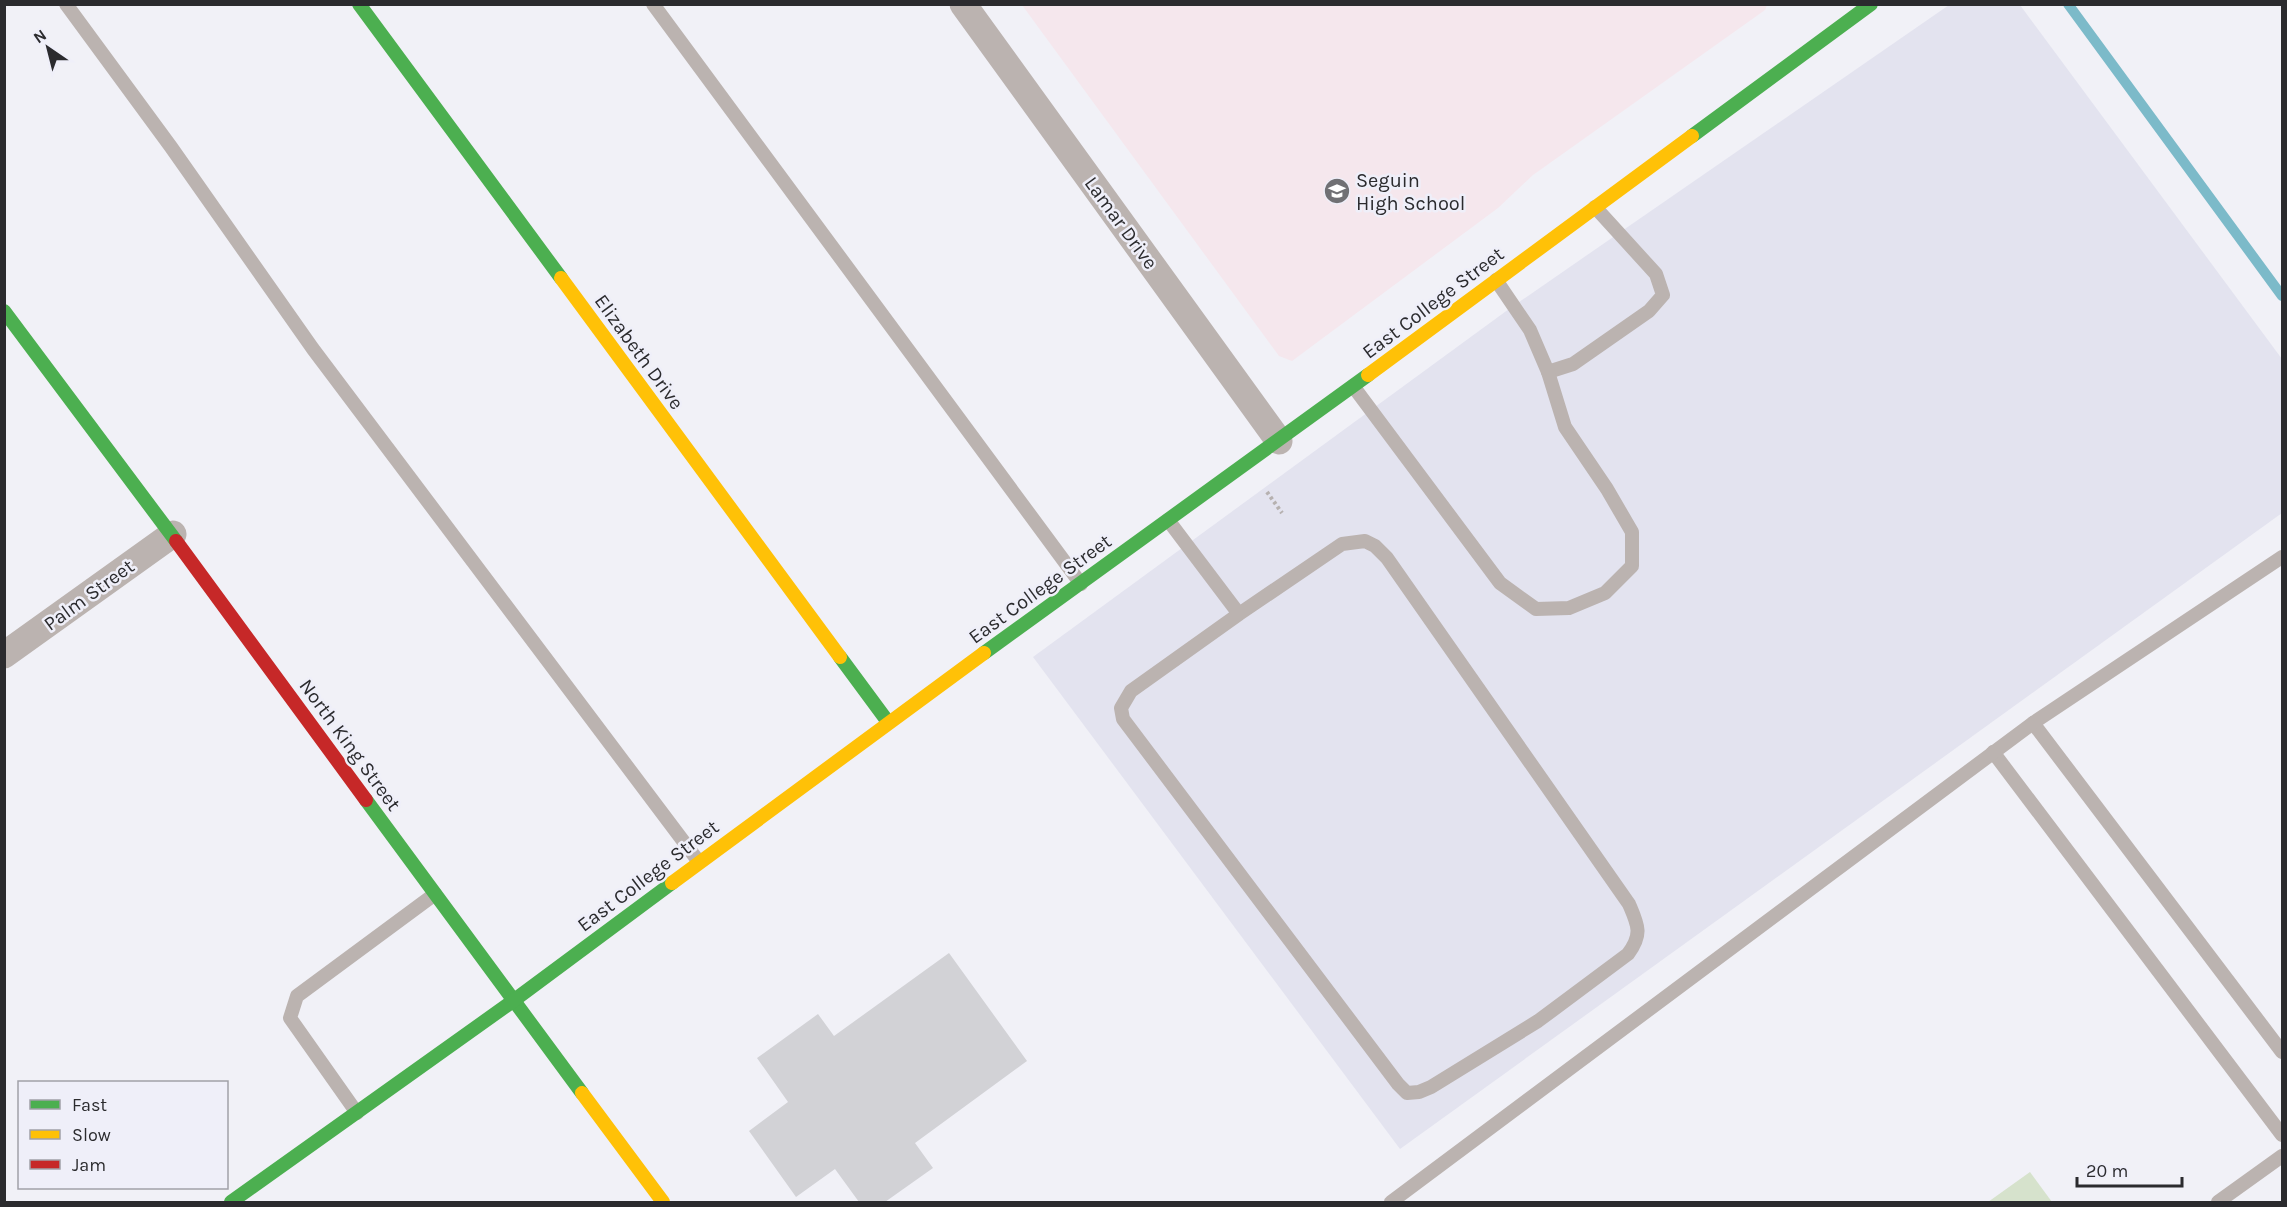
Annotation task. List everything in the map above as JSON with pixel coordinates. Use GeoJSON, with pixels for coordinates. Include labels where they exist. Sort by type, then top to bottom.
{"type":"FeatureCollection","features":[{"type":"Feature","properties":{"kind":"street","name":"Elizabeth Drive"},"geometry":{"type":"LineString","coordinates":[[359,4],[888,722]]}},
{"type":"Feature","properties":{"kind":"street","name":"Lamar Drive"},"geometry":{"type":"LineString","coordinates":[[963,4],[1279,441]]}},
{"type":"Feature","properties":{"kind":"street","name":"East College Street"},"geometry":{"type":"LineString","coordinates":[[231,1203],[513,1001],[888,722],[1279,441],[1871,4]]}},
{"type":"Feature","properties":{"kind":"street","name":"North King Street"},"geometry":{"type":"LineString","coordinates":[[4,311],[172,534],[663,1203]]}},
{"type":"Feature","properties":{"kind":"street","name":"Palm Street"},"geometry":{"type":"LineString","coordinates":[[4,655],[172,534]]}},
{"type":"Feature","properties":{"kind":"lane"},"geometry":{"type":"LineString","coordinates":[[66,4],[171,147],[313,349],[699,862]]}},
{"type":"Feature","properties":{"kind":"lane"},"geometry":{"type":"LineString","coordinates":[[653,4],[1081,584]]}},
{"type":"Feature","properties":{"kind":"lane"},"geometry":{"type":"LineString","coordinates":[[1548,372],[1573,364],[1649,311],[1663,295],[1656,274],[1595,207]]}},
{"type":"Feature","properties":{"kind":"lane"},"geometry":{"type":"LineString","coordinates":[[1353,386],[1500,583],[1536,609],[1569,608],[1605,593],[1632,566],[1632,532],[1607,489],[1565,427],[1548,372],[1530,330],[1497,280]]}},
{"type":"Feature","properties":{"kind":"lane"},"geometry":{"type":"LineString","coordinates":[[1168,520],[1239,614]]}},
{"type":"Feature","properties":{"kind":"lane"},"geometry":{"type":"LineString","coordinates":[[1365,541],[1375,546],[1387,558],[1629,904],[1639,932],[1635,945],[1628,954],[1538,1021],[1431,1087],[1419,1092],[1407,1093],[1124,719],[1121,708],[1131,691],[1239,614],[1342,544],[1365,541]]}},
{"type":"Feature","properties":{"kind":"lane"},"geometry":{"type":"LineString","coordinates":[[1391,1203],[2033,723],[2283,557]]}},
{"type":"Feature","properties":{"kind":"lane"},"geometry":{"type":"LineString","coordinates":[[2033,723],[2282,1051]]}},
{"type":"Feature","properties":{"kind":"lane"},"geometry":{"type":"LineString","coordinates":[[1993,752],[2283,1135]]}},
{"type":"Feature","properties":{"kind":"lane"},"geometry":{"type":"LineString","coordinates":[[357,1113],[290,1018],[297,996],[435,894]]}},
{"type":"Feature","properties":{"kind":"lane"},"geometry":{"type":"LineString","coordinates":[[2218,1203],[2283,1156]]}},
{"type":"Feature","properties":{"kind":"path"},"geometry":{"type":"LineString","coordinates":[[1266,491],[1282,513]]}},
{"type":"Feature","properties":{"kind":"shaded area","name":"Seguin High School"},"geometry":{"type":"Polygon","coordinates":[[[1022,5],[1767,5],[1765,10],[1533,175],[1498,208],[1292,361],[1279,356],[1022,5]]]}},
{"type":"Feature","properties":{"kind":"shaded area"},"geometry":{"type":"Polygon","coordinates":[[[1949,5],[2020,5],[2282,359],[2282,513],[1400,1149],[1033,657],[1509,309],[1949,5]]]}},
{"type":"Feature","properties":{"kind":"green space"},"geometry":{"type":"Polygon","coordinates":[[[2030,1172],[2052,1202],[1988,1202],[2030,1172]]]}},
{"type":"Feature","properties":{"kind":"building"},"geometry":{"type":"Polygon","coordinates":[[[949,953],[1027,1061],[915,1143],[933,1168],[885,1202],[859,1202],[835,1169],[796,1197],[749,1131],[788,1102],[757,1058],[818,1014],[834,1036],[949,953]]]}},
{"type":"Feature","properties":{"kind":"waterway"},"geometry":{"type":"LineString","coordinates":[[2068,4],[2282,296]]}},
{"type":"Feature","properties":{"kind":"traffic: fast"},"geometry":{"type":"LineString","coordinates":[[359,4],[561,278]]}},
{"type":"Feature","properties":{"kind":"traffic: fast"},"geometry":{"type":"LineString","coordinates":[[1692,136],[1871,4]]}},
{"type":"Feature","properties":{"kind":"traffic: fast"},"geometry":{"type":"LineString","coordinates":[[4,311],[176,541]]}},
{"type":"Feature","properties":{"kind":"traffic: fast"},"geometry":{"type":"LineString","coordinates":[[984,653],[1368,375]]}},
{"type":"Feature","properties":{"kind":"traffic: fast"},"geometry":{"type":"LineString","coordinates":[[840,657],[888,722]]}},
{"type":"Feature","properties":{"kind":"traffic: fast"},"geometry":{"type":"LineString","coordinates":[[366,800],[582,1093]]}},
{"type":"Feature","properties":{"kind":"traffic: fast"},"geometry":{"type":"LineString","coordinates":[[231,1202],[513,1001],[672,883]]}},
{"type":"Feature","properties":{"kind":"traffic: slow"},"geometry":{"type":"LineString","coordinates":[[1368,375],[1692,136]]}},
{"type":"Feature","properties":{"kind":"traffic: slow"},"geometry":{"type":"LineString","coordinates":[[561,278],[840,657]]}},
{"type":"Feature","properties":{"kind":"traffic: slow"},"geometry":{"type":"LineString","coordinates":[[672,883],[984,653]]}},
{"type":"Feature","properties":{"kind":"traffic: slow"},"geometry":{"type":"LineString","coordinates":[[582,1093],[663,1202]]}},
{"type":"Feature","properties":{"kind":"traffic: jam"},"geometry":{"type":"LineString","coordinates":[[176,541],[366,800]]}},
{"type":"Feature","properties":{"kind":"place","name":"Seguin High School"},"geometry":{"type":"Point","coordinates":[1337,191]}}]}
